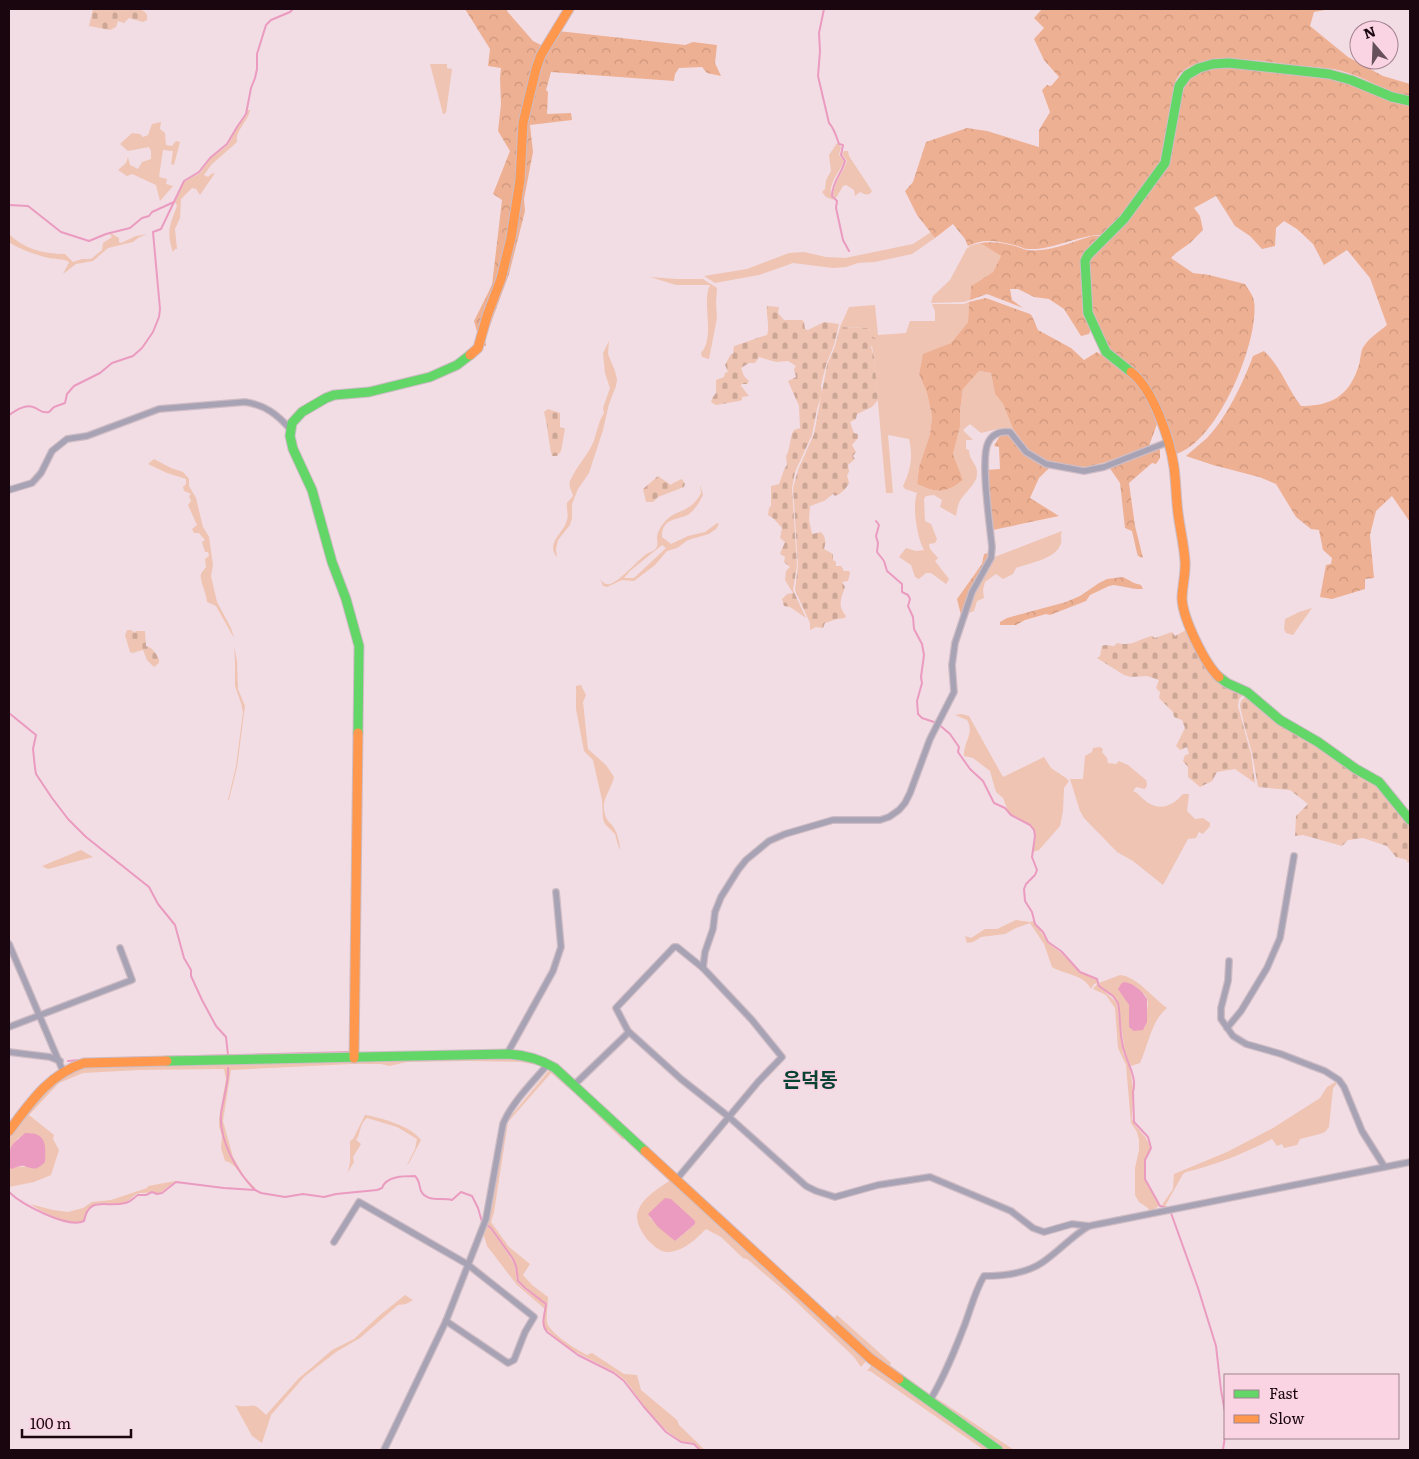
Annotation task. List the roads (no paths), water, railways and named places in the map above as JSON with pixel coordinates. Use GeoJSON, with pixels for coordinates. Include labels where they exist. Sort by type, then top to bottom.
{"type":"FeatureCollection","features":[{"type":"Feature","properties":{"kind":"street"},"geometry":{"type":"LineString","coordinates":[[354,1058],[359,646],[346,599],[332,562],[312,490],[293,449],[292,423],[296,417],[326,398],[334,395],[369,392],[430,377],[467,358],[478,348],[501,278],[511,238],[520,180],[523,123],[536,69],[541,55],[569,9]]}},
{"type":"Feature","properties":{"kind":"street"},"geometry":{"type":"LineString","coordinates":[[1410,101],[1395,98],[1340,76],[1230,62],[1212,64],[1200,68],[1182,78],[1179,86],[1165,163],[1124,218],[1088,255],[1085,261],[1084,273],[1088,313],[1106,352],[1135,375],[1149,394],[1160,417],[1168,442],[1174,466],[1178,514],[1186,556],[1182,598],[1184,613],[1207,661],[1213,671],[1227,683],[1247,692],[1280,720],[1318,742],[1356,769],[1379,782],[1410,820]]}},
{"type":"Feature","properties":{"kind":"street"},"geometry":{"type":"LineString","coordinates":[[9,490],[32,483],[37,479],[48,455],[67,439],[87,436],[159,409],[245,402],[259,404],[276,414],[291,430]]}},
{"type":"Feature","properties":{"kind":"street"},"geometry":{"type":"LineString","coordinates":[[703,968],[703,960],[713,929],[718,903],[738,870],[757,851],[769,841],[833,820],[870,821],[889,817],[899,810],[910,793],[930,739],[954,692],[953,651],[964,612],[977,582],[991,558],[992,547],[986,481],[986,445],[991,437],[1002,431],[1010,432],[1026,452],[1046,464],[1084,471],[1104,467],[1168,442]]}},
{"type":"Feature","properties":{"kind":"street"},"geometry":{"type":"LineString","coordinates":[[1227,1028],[1241,1011],[1267,968],[1280,938],[1294,856]]}},
{"type":"Feature","properties":{"kind":"street"},"geometry":{"type":"LineString","coordinates":[[507,1054],[553,971],[561,948],[556,892]]}},
{"type":"Feature","properties":{"kind":"street"},"geometry":{"type":"LineString","coordinates":[[9,944],[63,1071]]}},
{"type":"Feature","properties":{"kind":"street"},"geometry":{"type":"LineString","coordinates":[[676,1180],[729,1118],[758,1082],[782,1057],[752,1020],[703,968],[677,946],[616,1008],[628,1031],[680,1078],[729,1118],[806,1186],[827,1195],[835,1197],[878,1185],[930,1178],[1011,1212],[1033,1228],[1044,1232],[1072,1224],[1089,1226],[1410,1162]]}},
{"type":"Feature","properties":{"kind":"street"},"geometry":{"type":"LineString","coordinates":[[9,1027],[132,980],[120,948]]}},
{"type":"Feature","properties":{"kind":"street"},"geometry":{"type":"LineString","coordinates":[[1229,961],[1228,981],[1221,1008],[1222,1019],[1233,1036],[1246,1044],[1304,1062],[1325,1071],[1339,1080],[1344,1087],[1362,1130],[1384,1166]]}},
{"type":"Feature","properties":{"kind":"street"},"geometry":{"type":"LineString","coordinates":[[574,1085],[628,1031]]}},
{"type":"Feature","properties":{"kind":"street"},"geometry":{"type":"LineString","coordinates":[[9,1052],[50,1057],[60,1061]]}},
{"type":"Feature","properties":{"kind":"street"},"geometry":{"type":"LineString","coordinates":[[9,1131],[41,1090],[55,1076],[63,1071],[84,1064],[526,1055],[548,1064],[574,1085],[871,1360],[998,1450]]}},
{"type":"Feature","properties":{"kind":"street"},"geometry":{"type":"LineString","coordinates":[[384,1450],[446,1321],[486,1219],[503,1124],[520,1098],[548,1064]]}},
{"type":"Feature","properties":{"kind":"street"},"geometry":{"type":"LineString","coordinates":[[334,1242],[359,1202],[468,1264],[534,1317],[525,1332],[514,1360],[508,1363],[446,1321]]}},
{"type":"Feature","properties":{"kind":"street"},"geometry":{"type":"LineString","coordinates":[[929,1402],[936,1390],[964,1325],[978,1286],[984,1276],[999,1276],[1030,1269],[1042,1263],[1089,1226]]}},
{"type":"Feature","properties":{"kind":"waterway"},"geometry":{"type":"LineString","coordinates":[[9,415],[27,406],[49,412],[54,407],[65,403],[67,394],[74,386],[100,373],[112,363],[133,356],[142,348],[153,332],[160,309],[153,232],[161,229],[184,181],[199,172],[210,158],[227,144],[246,114],[257,69],[257,54],[266,25],[271,20],[293,9]]}},
{"type":"Feature","properties":{"kind":"waterway"},"geometry":{"type":"LineString","coordinates":[[824,9],[819,33],[818,76],[829,123],[834,130],[839,144],[843,145],[841,155],[845,161],[832,191],[832,196],[837,201],[836,208],[843,240],[849,251]]}},
{"type":"Feature","properties":{"kind":"waterway"},"geometry":{"type":"LineString","coordinates":[[9,205],[28,206],[61,232],[89,241],[106,234],[130,228],[152,212],[174,202]]}},
{"type":"Feature","properties":{"kind":"waterway"},"geometry":{"type":"LineString","coordinates":[[876,521],[879,525],[876,536],[878,543],[877,552],[884,561],[887,571],[902,584],[902,592],[908,595],[910,599],[908,606],[913,617],[914,629],[922,644],[924,655],[922,683],[917,701],[918,714],[922,718],[937,723],[950,734],[959,747],[958,752],[970,769],[983,781],[994,803],[1005,808],[1011,815],[1030,825],[1034,830],[1032,857],[1037,870],[1024,889],[1025,901],[1032,912],[1035,924],[1043,932],[1048,942],[1061,951],[1080,972],[1097,979],[1099,986],[1113,996],[1118,1003],[1122,1042],[1134,1082],[1134,1122],[1148,1137],[1151,1148],[1145,1160],[1145,1179],[1160,1206],[1168,1208]]}},
{"type":"Feature","properties":{"kind":"waterway"},"geometry":{"type":"LineString","coordinates":[[9,713],[36,735],[33,749],[36,774],[68,819],[86,837],[149,887],[158,904],[175,925],[184,958],[191,970],[191,976],[216,1026],[226,1037],[228,1055]]}},
{"type":"Feature","properties":{"kind":"waterway"},"geometry":{"type":"LineString","coordinates":[[123,1058],[350,1052]]}},
{"type":"Feature","properties":{"kind":"waterway"},"geometry":{"type":"LineString","coordinates":[[68,1061],[80,1060]]}},
{"type":"Feature","properties":{"kind":"waterway"},"geometry":{"type":"LineString","coordinates":[[228,1068],[227,1085],[221,1114],[223,1135],[230,1155],[248,1183],[255,1190]]}},
{"type":"Feature","properties":{"kind":"waterway"},"geometry":{"type":"LineString","coordinates":[[9,1192],[34,1209],[56,1219],[77,1223],[84,1221],[86,1213],[94,1205],[125,1203],[138,1195],[146,1195],[152,1192],[162,1193],[176,1182],[255,1190],[261,1193],[285,1197],[303,1194],[324,1197],[377,1190],[382,1188],[391,1179],[415,1176],[421,1191],[427,1197],[452,1200],[461,1192],[472,1196],[482,1222]]}},
{"type":"Feature","properties":{"kind":"waterway"},"geometry":{"type":"LineString","coordinates":[[1171,1213],[1198,1288],[1216,1346],[1224,1406]]}},
{"type":"Feature","properties":{"kind":"waterway"},"geometry":{"type":"LineString","coordinates":[[487,1225],[513,1259],[518,1281],[546,1304],[543,1322],[547,1332],[578,1355],[614,1373],[624,1381],[666,1432],[681,1442],[694,1444],[700,1450]]}},
{"type":"Feature","properties":{"kind":"waterway"},"geometry":{"type":"LineString","coordinates":[[1223,1450],[1225,1439]]}},
{"type":"Feature","properties":{"kind":"district","name":"은덕동"},"geometry":{"type":"Point","coordinates":[810,1080]}}]}
